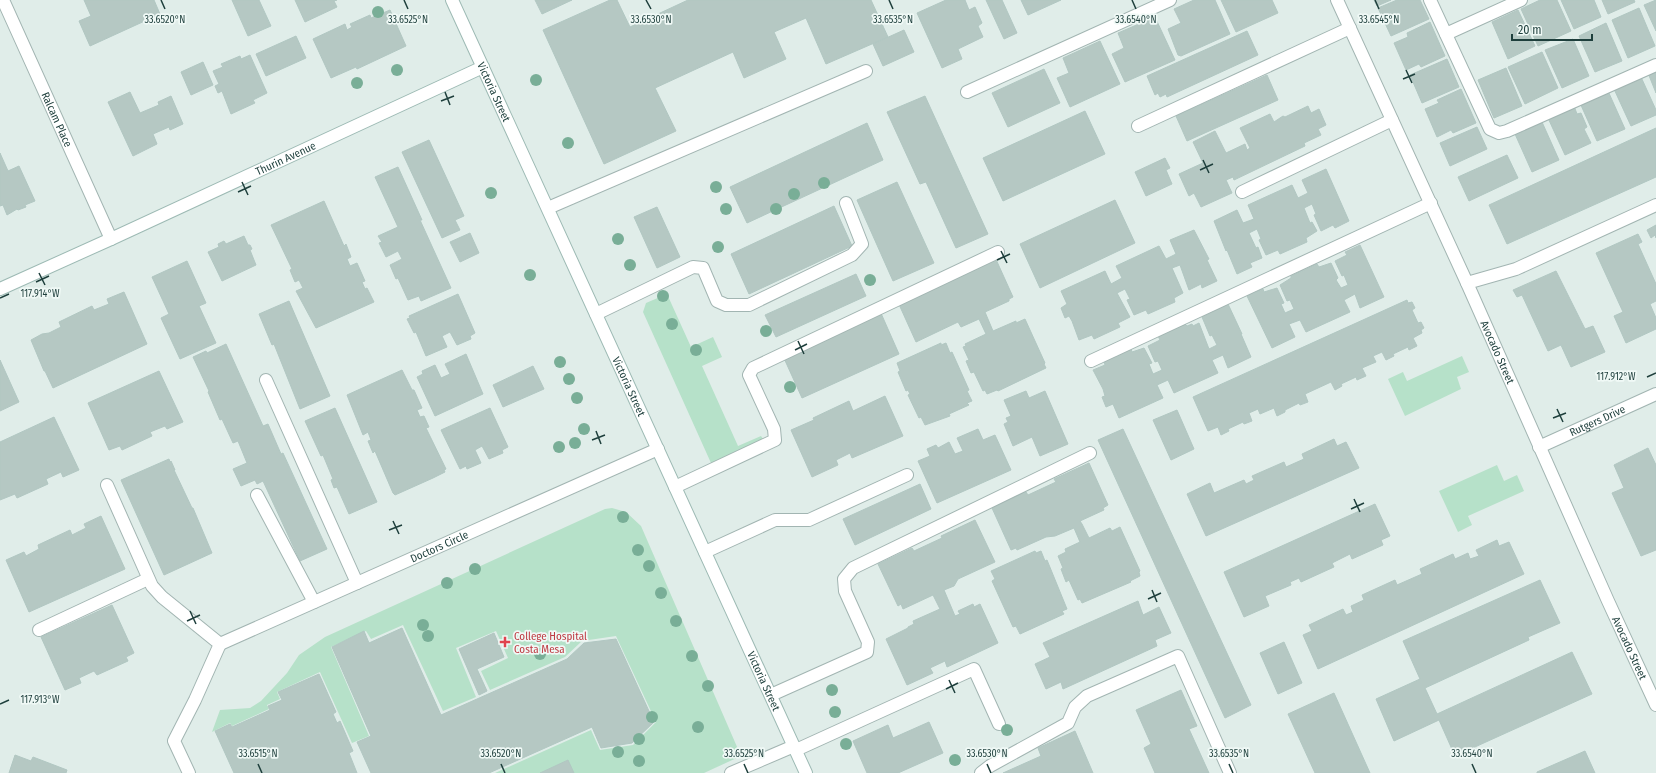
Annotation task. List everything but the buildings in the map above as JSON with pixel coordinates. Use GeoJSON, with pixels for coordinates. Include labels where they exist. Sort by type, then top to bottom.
{"type":"FeatureCollection","features":[{"type":"Feature","properties":{"kind":"street","name":"Ralcam Place"},"geometry":{"type":"LineString","coordinates":[[3,0],[112,239]]}},
{"type":"Feature","properties":{"kind":"street","name":"Victoria Street"},"geometry":{"type":"LineString","coordinates":[[452,0],[806,773]]}},
{"type":"Feature","properties":{"kind":"street"},"geometry":{"type":"LineString","coordinates":[[967,92],[1170,0]]}},
{"type":"Feature","properties":{"kind":"street","name":"Avocado Street"},"geometry":{"type":"LineString","coordinates":[[1337,0],[1468,283],[1539,447],[1656,705]]}},
{"type":"Feature","properties":{"kind":"street"},"geometry":{"type":"LineString","coordinates":[[1430,0],[1490,129],[1499,133],[1507,132],[1656,65]]}},
{"type":"Feature","properties":{"kind":"street"},"geometry":{"type":"LineString","coordinates":[[1446,34],[1521,0]]}},
{"type":"Feature","properties":{"kind":"street"},"geometry":{"type":"LineString","coordinates":[[1138,126],[1350,28]]}},
{"type":"Feature","properties":{"kind":"street","name":"Thurin Avenue"},"geometry":{"type":"LineString","coordinates":[[0,289],[112,239],[483,67]]}},
{"type":"Feature","properties":{"kind":"street"},"geometry":{"type":"LineString","coordinates":[[548,208],[866,71]]}},
{"type":"Feature","properties":{"kind":"street"},"geometry":{"type":"LineString","coordinates":[[1242,192],[1392,120]]}},
{"type":"Feature","properties":{"kind":"street"},"geometry":{"type":"LineString","coordinates":[[596,314],[693,267],[702,268],[717,301],[726,305],[749,305],[852,256],[862,244],[846,203]]}},
{"type":"Feature","properties":{"kind":"street"},"geometry":{"type":"LineString","coordinates":[[1091,361],[1431,203]]}},
{"type":"Feature","properties":{"kind":"street"},"geometry":{"type":"LineString","coordinates":[[1468,283],[1516,269],[1656,204]]}},
{"type":"Feature","properties":{"kind":"street"},"geometry":{"type":"LineString","coordinates":[[676,487],[775,440],[774,429],[749,375],[754,368],[998,252]]}},
{"type":"Feature","properties":{"kind":"street"},"geometry":{"type":"LineString","coordinates":[[266,380],[357,583]]}},
{"type":"Feature","properties":{"kind":"street","name":"Rutgers Drive"},"geometry":{"type":"LineString","coordinates":[[1539,447],[1656,394]]}},
{"type":"Feature","properties":{"kind":"street","name":"Doctors Circle"},"geometry":{"type":"LineString","coordinates":[[220,644],[658,449]]}},
{"type":"Feature","properties":{"kind":"street"},"geometry":{"type":"LineString","coordinates":[[771,695],[867,652],[868,642],[845,591],[844,579],[853,568],[1090,453]]}},
{"type":"Feature","properties":{"kind":"street"},"geometry":{"type":"LineString","coordinates":[[705,552],[775,520],[809,520],[907,475]]}},
{"type":"Feature","properties":{"kind":"street"},"geometry":{"type":"LineString","coordinates":[[106,485],[152,586],[162,597],[220,644],[195,700],[174,741],[189,773]]}},
{"type":"Feature","properties":{"kind":"street"},"geometry":{"type":"LineString","coordinates":[[257,495],[314,602]]}},
{"type":"Feature","properties":{"kind":"street"},"geometry":{"type":"LineString","coordinates":[[39,630],[148,579]]}},
{"type":"Feature","properties":{"kind":"street"},"geometry":{"type":"LineString","coordinates":[[981,773],[990,766],[1068,723],[1075,707],[1087,696],[1178,656],[1230,773]]}},
{"type":"Feature","properties":{"kind":"street"},"geometry":{"type":"LineString","coordinates":[[731,773],[795,748],[974,669],[999,724]]}},
{"type":"Feature","properties":{"kind":"green space"},"geometry":{"type":"Polygon","coordinates":[[[667,294],[691,347],[713,337],[722,357],[702,366],[738,446],[761,436],[763,439],[711,463],[643,312],[646,303],[667,294]]]}},
{"type":"Feature","properties":{"kind":"green space"},"geometry":{"type":"Polygon","coordinates":[[[1462,356],[1469,372],[1457,377],[1461,389],[1405,416],[1388,379],[1403,372],[1407,381],[1462,356]]]}},
{"type":"Feature","properties":{"kind":"green space"},"geometry":{"type":"Polygon","coordinates":[[[1497,465],[1504,481],[1517,475],[1524,491],[1468,516],[1472,525],[1458,532],[1439,491],[1497,465]]]}},
{"type":"Feature","properties":{"kind":"green space"},"geometry":{"type":"Polygon","coordinates":[[[612,508],[626,512],[641,526],[741,756],[704,773],[495,773],[591,730],[600,750],[633,745],[656,722],[616,636],[582,641],[565,657],[490,690],[481,671],[508,658],[496,631],[456,648],[476,697],[443,711],[403,625],[371,639],[366,631],[331,647],[369,736],[352,743],[320,672],[277,692],[280,699],[267,705],[269,709],[232,726],[230,723],[212,732],[220,710],[250,708],[261,701],[287,673],[299,655],[325,637],[605,509],[612,508]]]}},
{"type":"Feature","properties":{"kind":"place","name":"College Hospital Costa Mesa"},"geometry":{"type":"Point","coordinates":[505,642]}}]}
